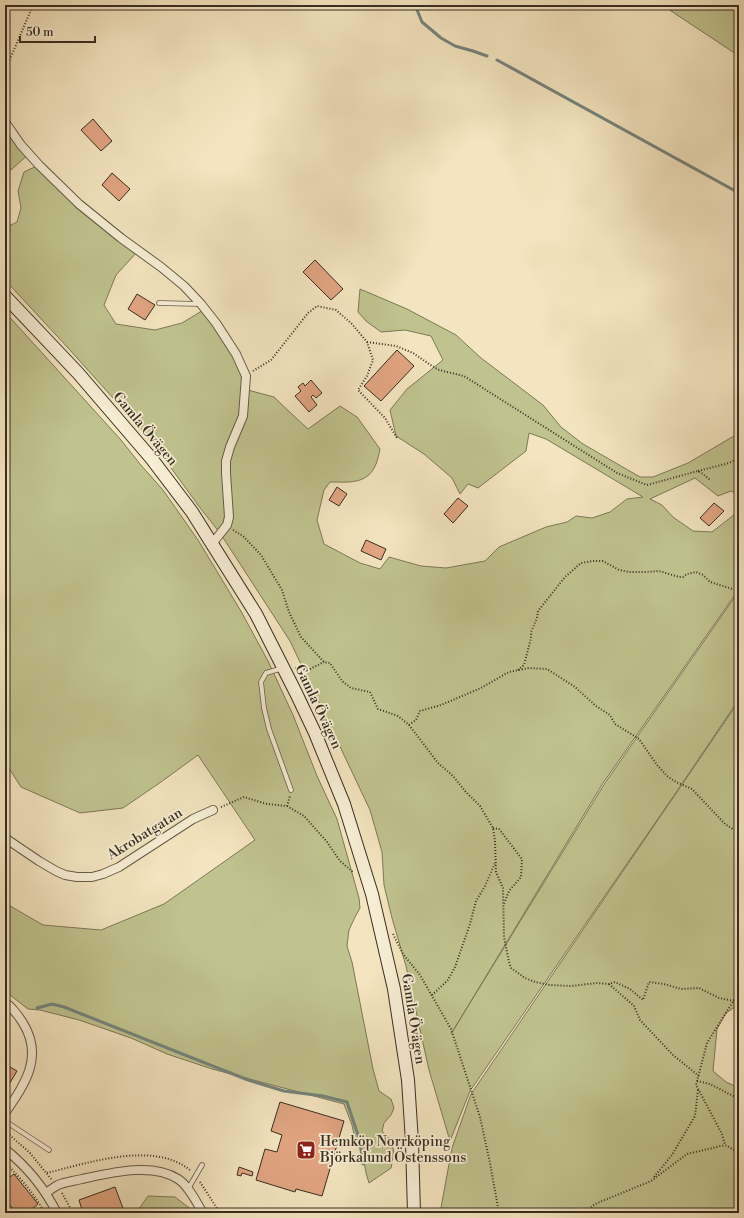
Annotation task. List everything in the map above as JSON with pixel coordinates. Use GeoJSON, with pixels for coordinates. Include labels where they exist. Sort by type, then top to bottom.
{"type":"FeatureCollection","features":[{"type":"Feature","properties":{"kind":"main road","name":"Gamla Övägen"},"geometry":{"type":"LineString","coordinates":[[5,296],[78,373],[151,458],[192,512],[256,614],[315,732],[344,804],[372,894],[394,989],[408,1080],[414,1213]]}},
{"type":"Feature","properties":{"kind":"street"},"geometry":{"type":"LineString","coordinates":[[5,122],[21,145],[39,165],[79,204],[120,238],[184,286],[216,323],[236,354],[246,376],[243,416],[230,447],[226,461],[229,517],[227,525],[212,544]]}},
{"type":"Feature","properties":{"kind":"street","name":"Akrobatgatan"},"geometry":{"type":"LineString","coordinates":[[5,838],[56,871],[77,877],[92,877],[119,867],[193,819],[213,810]]}},
{"type":"Feature","properties":{"kind":"street"},"geometry":{"type":"LineString","coordinates":[[5,1002],[15,1012],[26,1029],[32,1044],[32,1057],[31,1066],[24,1084],[5,1112]]}},
{"type":"Feature","properties":{"kind":"street"},"geometry":{"type":"LineString","coordinates":[[5,1149],[20,1162],[41,1186],[57,1213]]}},
{"type":"Feature","properties":{"kind":"street"},"geometry":{"type":"LineString","coordinates":[[46,1193],[56,1186],[120,1171],[164,1172],[180,1180],[188,1189],[203,1213]]}},
{"type":"Feature","properties":{"kind":"lane"},"geometry":{"type":"LineString","coordinates":[[159,303],[201,304]]}},
{"type":"Feature","properties":{"kind":"lane"},"geometry":{"type":"LineString","coordinates":[[283,668],[266,673],[261,682],[261,688],[269,729],[291,790]]}},
{"type":"Feature","properties":{"kind":"lane"},"geometry":{"type":"LineString","coordinates":[[5,1121],[49,1150]]}},
{"type":"Feature","properties":{"kind":"lane"},"geometry":{"type":"LineString","coordinates":[[188,1189],[202,1165]]}},
{"type":"Feature","properties":{"kind":"path"},"geometry":{"type":"LineString","coordinates":[[5,71],[33,5]]}},
{"type":"Feature","properties":{"kind":"path"},"geometry":{"type":"LineString","coordinates":[[246,376],[271,360],[308,313],[317,306],[336,310],[352,324],[367,342],[373,360],[368,376],[358,390],[385,418],[397,438]]}},
{"type":"Feature","properties":{"kind":"path"},"geometry":{"type":"LineString","coordinates":[[367,342],[396,346],[413,353],[439,370],[464,376],[610,469],[647,485],[730,463],[739,458]]}},
{"type":"Feature","properties":{"kind":"path"},"geometry":{"type":"LineString","coordinates":[[698,471],[710,480]]}},
{"type":"Feature","properties":{"kind":"path"},"geometry":{"type":"LineString","coordinates":[[227,525],[243,536],[261,555],[282,590],[289,612],[301,637],[324,662],[330,664],[342,681],[351,688],[370,692],[378,709],[398,716],[409,725],[438,763],[453,776],[480,806],[493,828],[496,872],[503,888],[504,937],[509,962],[512,968],[525,978],[550,985],[571,986],[597,983],[609,984],[615,982],[630,989],[643,1000],[649,982],[664,984],[681,989],[699,988],[718,998],[734,1001]]}},
{"type":"Feature","properties":{"kind":"path"},"geometry":{"type":"LineString","coordinates":[[517,670],[524,665],[531,638],[531,632],[537,618],[538,611],[565,577],[581,563],[603,561],[619,570],[646,572],[659,571],[683,577],[687,574],[696,572],[703,575],[710,582],[739,590]]}},
{"type":"Feature","properties":{"kind":"path"},"geometry":{"type":"LineString","coordinates":[[283,668],[310,669],[324,662]]}},
{"type":"Feature","properties":{"kind":"path"},"geometry":{"type":"LineString","coordinates":[[409,725],[416,720],[420,711],[441,705],[490,684],[509,672],[529,668],[547,668],[575,687],[596,706],[610,715],[615,724],[639,739],[657,765],[667,776],[692,789],[725,824],[739,833]]}},
{"type":"Feature","properties":{"kind":"path"},"geometry":{"type":"LineString","coordinates":[[287,806],[291,790]]}},
{"type":"Feature","properties":{"kind":"path"},"geometry":{"type":"LineString","coordinates":[[213,810],[244,797],[267,804],[287,806],[304,816],[327,842],[340,861],[358,876]]}},
{"type":"Feature","properties":{"kind":"path"},"geometry":{"type":"LineString","coordinates":[[493,828],[499,829],[522,859],[521,877],[510,891],[503,905]]}},
{"type":"Feature","properties":{"kind":"path"},"geometry":{"type":"LineString","coordinates":[[432,995],[448,980],[455,967],[470,924],[476,901],[485,886],[496,860]]}},
{"type":"Feature","properties":{"kind":"path"},"geometry":{"type":"LineString","coordinates":[[390,928],[403,954],[420,975],[451,1029],[480,1116],[499,1213]]}},
{"type":"Feature","properties":{"kind":"path"},"geometry":{"type":"LineString","coordinates":[[609,984],[634,1006],[640,1020],[673,1055],[698,1076]]}},
{"type":"Feature","properties":{"kind":"path"},"geometry":{"type":"LineString","coordinates":[[725,1145],[722,1134],[696,1084],[707,1043],[739,992]]}},
{"type":"Feature","properties":{"kind":"path"},"geometry":{"type":"LineString","coordinates":[[697,1081],[710,1084],[739,1099]]}},
{"type":"Feature","properties":{"kind":"path"},"geometry":{"type":"LineString","coordinates":[[652,1181],[672,1155],[695,1116],[698,1089]]}},
{"type":"Feature","properties":{"kind":"path"},"geometry":{"type":"LineString","coordinates":[[5,1131],[30,1154],[56,1186],[73,1213]]}},
{"type":"Feature","properties":{"kind":"path"},"geometry":{"type":"LineString","coordinates":[[736,1151],[739,1132]]}},
{"type":"Feature","properties":{"kind":"path"},"geometry":{"type":"LineString","coordinates":[[584,1213],[595,1204],[652,1181],[687,1154],[725,1145],[739,1153]]}},
{"type":"Feature","properties":{"kind":"path"},"geometry":{"type":"LineString","coordinates":[[5,1163],[32,1192],[45,1213]]}},
{"type":"Feature","properties":{"kind":"green space"},"geometry":{"type":"Polygon","coordinates":[[[662,5],[739,5],[739,56],[662,5]]]}},
{"type":"Feature","properties":{"kind":"green space"},"geometry":{"type":"Polygon","coordinates":[[[5,122],[29,154],[12,169],[5,172],[5,122]]]}},
{"type":"Feature","properties":{"kind":"green space"},"geometry":{"type":"Polygon","coordinates":[[[39,165],[138,251],[116,275],[104,305],[116,324],[155,330],[182,323],[205,309],[246,376],[244,389],[274,397],[308,429],[340,406],[357,417],[380,449],[376,464],[368,476],[363,479],[350,482],[330,482],[324,490],[317,520],[324,544],[360,563],[380,569],[389,557],[421,566],[446,568],[485,561],[499,547],[546,527],[567,522],[576,516],[592,518],[610,512],[627,499],[643,497],[546,439],[529,433],[526,451],[478,488],[468,484],[460,494],[452,478],[424,454],[396,436],[390,410],[407,389],[443,360],[431,336],[405,330],[381,332],[366,321],[358,312],[360,289],[407,309],[456,335],[481,358],[543,405],[561,427],[583,444],[640,477],[653,477],[688,463],[739,433],[739,498],[736,493],[731,491],[718,496],[695,478],[650,499],[662,505],[673,517],[693,531],[712,532],[739,511],[739,589],[603,783],[451,1034],[605,783],[739,591],[739,699],[470,1091],[450,1141],[429,1070],[406,966],[384,885],[382,852],[370,810],[290,641],[220,533],[149,438],[5,280],[5,228],[17,222],[21,208],[18,191],[24,172],[39,165]]]}},
{"type":"Feature","properties":{"kind":"green space"},"geometry":{"type":"Polygon","coordinates":[[[5,312],[121,440],[163,490],[198,540],[242,613],[268,661],[293,715],[317,776],[337,819],[359,898],[360,908],[349,930],[347,946],[352,962],[373,1069],[379,1091],[391,1099],[394,1108],[391,1115],[384,1123],[382,1131],[391,1140],[394,1153],[391,1168],[369,1183],[363,1155],[355,1139],[352,1125],[344,1104],[212,1069],[167,1054],[131,1038],[79,1020],[40,1010],[28,1009],[5,991],[5,903],[43,925],[101,930],[164,904],[255,840],[198,755],[123,808],[80,813],[21,787],[5,762],[5,312]]]}},
{"type":"Feature","properties":{"kind":"green space"},"geometry":{"type":"Polygon","coordinates":[[[739,701],[739,1004],[726,1013],[717,1029],[713,1071],[726,1082],[739,1088],[739,1213],[440,1213],[452,1148],[471,1094],[739,701]]]}},
{"type":"Feature","properties":{"kind":"green space"},"geometry":{"type":"Polygon","coordinates":[[[148,1196],[175,1197],[196,1213],[136,1213],[148,1196]]]}},
{"type":"Feature","properties":{"kind":"building"},"geometry":{"type":"Polygon","coordinates":[[[93,119],[112,141],[101,151],[81,130],[93,119]]]}},
{"type":"Feature","properties":{"kind":"building"},"geometry":{"type":"Polygon","coordinates":[[[112,173],[130,189],[119,201],[102,185],[112,173]]]}},
{"type":"Feature","properties":{"kind":"building"},"geometry":{"type":"Polygon","coordinates":[[[315,260],[343,289],[331,300],[303,272],[315,260]]]}},
{"type":"Feature","properties":{"kind":"building"},"geometry":{"type":"Polygon","coordinates":[[[137,294],[155,305],[145,320],[128,309],[137,294]]]}},
{"type":"Feature","properties":{"kind":"building"},"geometry":{"type":"Polygon","coordinates":[[[397,350],[414,366],[381,401],[364,386],[397,350]]]}},
{"type":"Feature","properties":{"kind":"building"},"geometry":{"type":"Polygon","coordinates":[[[311,380],[322,393],[316,398],[313,395],[311,397],[317,405],[309,412],[295,396],[301,391],[298,387],[303,383],[305,386],[311,380]]]}},
{"type":"Feature","properties":{"kind":"building"},"geometry":{"type":"Polygon","coordinates":[[[337,487],[347,494],[339,506],[329,500],[337,487]]]}},
{"type":"Feature","properties":{"kind":"building"},"geometry":{"type":"Polygon","coordinates":[[[458,498],[468,506],[453,523],[444,514],[458,498]]]}},
{"type":"Feature","properties":{"kind":"building"},"geometry":{"type":"Polygon","coordinates":[[[714,503],[724,511],[709,526],[700,518],[714,503]]]}},
{"type":"Feature","properties":{"kind":"building"},"geometry":{"type":"Polygon","coordinates":[[[366,540],[386,549],[381,560],[361,551],[366,540]]]}},
{"type":"Feature","properties":{"kind":"building"},"geometry":{"type":"Polygon","coordinates":[[[5,1064],[17,1071],[5,1091],[5,1064]]]}},
{"type":"Feature","properties":{"kind":"building","name":"Hemköp Norrköping Björkalund Östenssons"},"geometry":{"type":"Polygon","coordinates":[[[280,1102],[344,1121],[322,1196],[296,1189],[295,1192],[256,1180],[265,1149],[277,1152],[282,1135],[271,1131],[280,1102]]]}},
{"type":"Feature","properties":{"kind":"building"},"geometry":{"type":"Polygon","coordinates":[[[239,1167],[253,1172],[252,1176],[242,1173],[241,1176],[237,1175],[239,1167]]]}},
{"type":"Feature","properties":{"kind":"building"},"geometry":{"type":"Polygon","coordinates":[[[14,1174],[38,1204],[27,1213],[17,1213],[8,1203],[5,1205],[5,1181],[14,1174]]]}},
{"type":"Feature","properties":{"kind":"building"},"geometry":{"type":"Polygon","coordinates":[[[115,1187],[124,1211],[119,1213],[110,1213],[109,1210],[105,1211],[105,1213],[83,1213],[79,1200],[115,1187]]]}},
{"type":"Feature","properties":{"kind":"waterway"},"geometry":{"type":"LineString","coordinates":[[415,5],[422,22],[441,38],[455,46],[487,56]]}},
{"type":"Feature","properties":{"kind":"waterway"},"geometry":{"type":"LineString","coordinates":[[497,60],[739,193]]}},
{"type":"Feature","properties":{"kind":"waterway"},"geometry":{"type":"LineString","coordinates":[[37,1008],[52,1004],[64,1007],[248,1080],[284,1091],[323,1096],[347,1102],[360,1141],[363,1164]]}},
{"type":"Feature","properties":{"kind":"place","name":"Hemköp Norrköping Björkalund Östenssons"},"geometry":{"type":"Point","coordinates":[306,1150]}}]}
